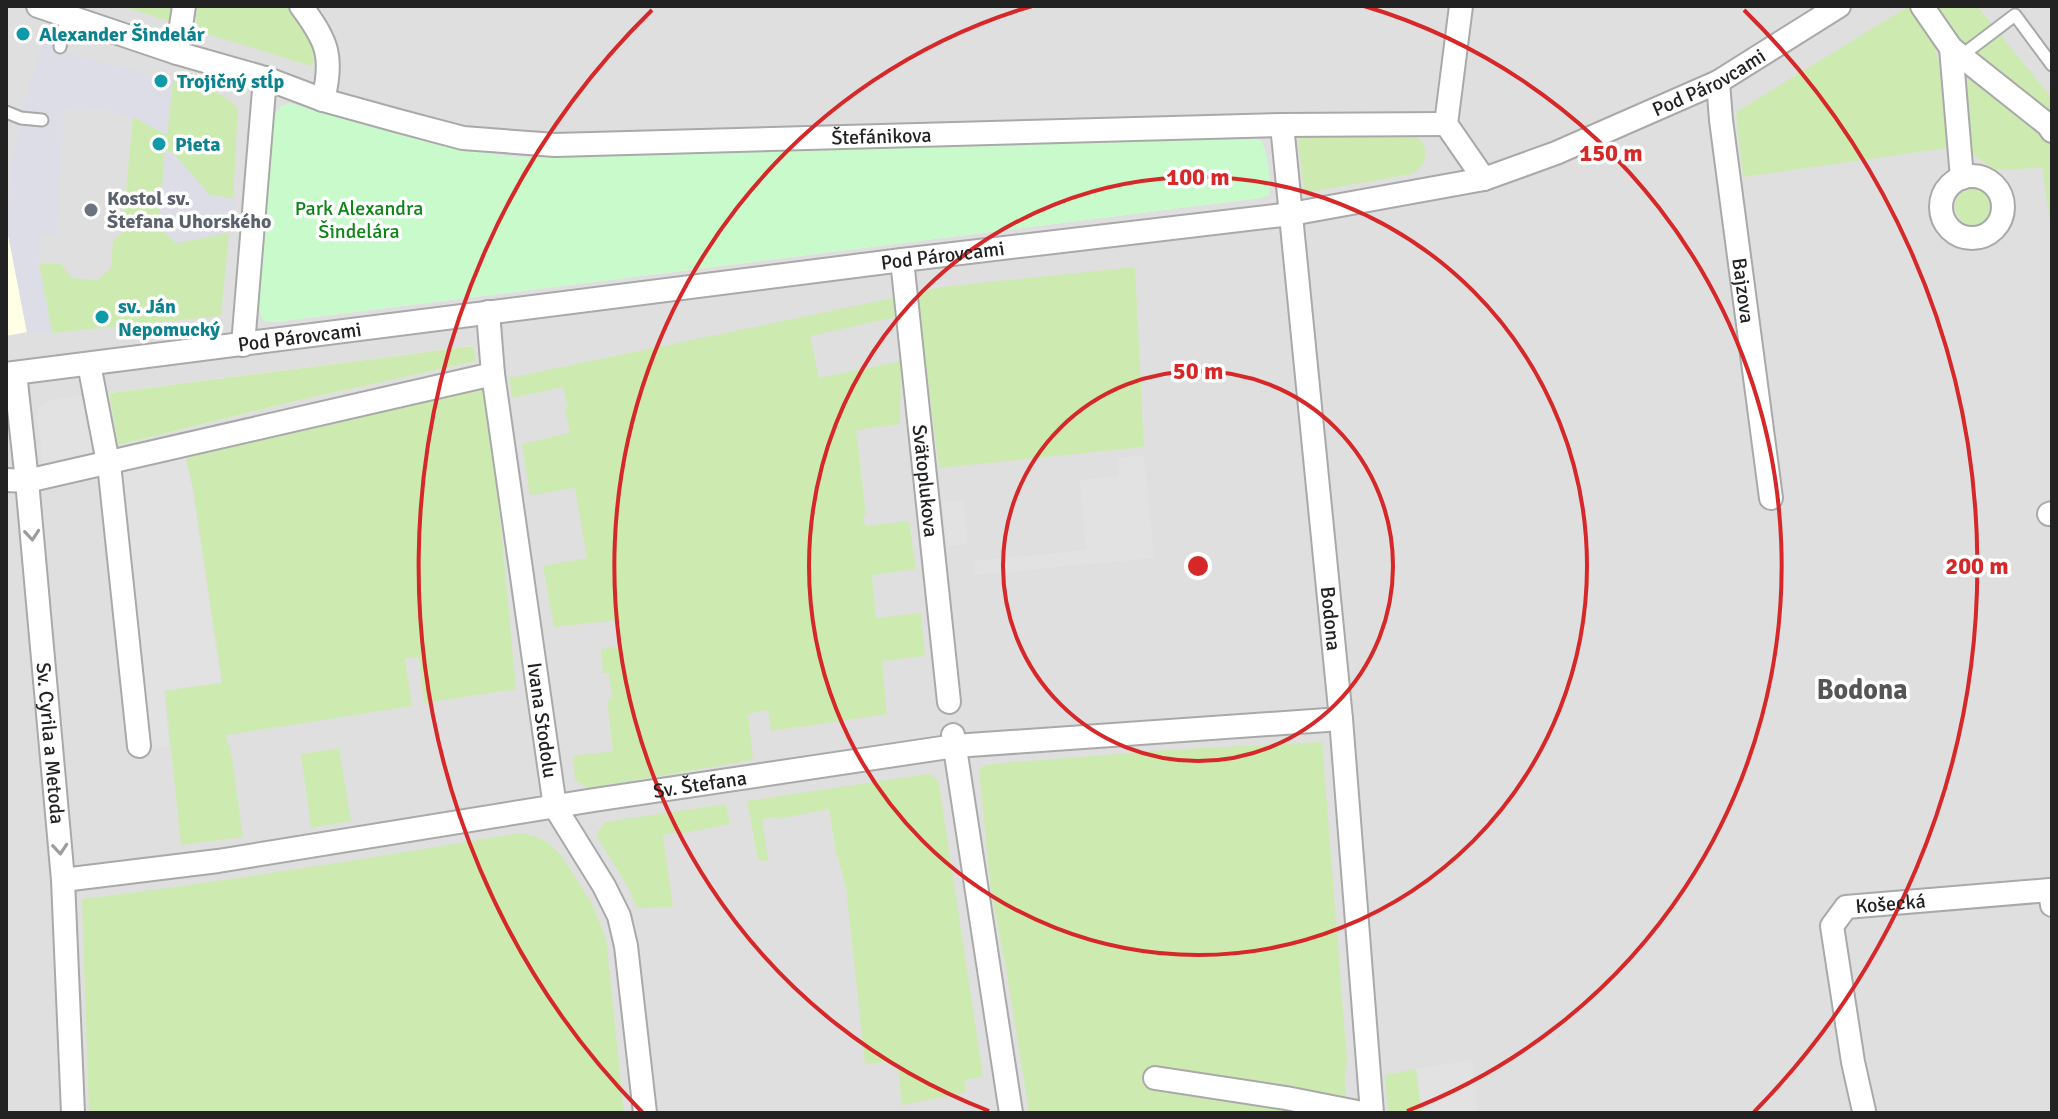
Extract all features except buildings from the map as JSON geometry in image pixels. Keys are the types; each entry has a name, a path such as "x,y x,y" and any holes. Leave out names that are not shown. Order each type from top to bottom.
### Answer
{"street":[{"name":"Štefánikova","path":"38,6 67,11 177,53 265,78 323,100 463,138 555,145 1282,125 1446,124"},
{"path":"177,53 184,6"},
{"path":"301,6 320,32 328,54 329,78 323,100"},
{"path":"1461,6 1446,124 1484,179"},
{"name":"Pod Párovcami","path":"10,374 902,260 1291,214 1484,179 1556,153 1718,82 1839,6"},
{"path":"1922,6 1956,52 2052,131"},
{"path":"1956,52 1962,178"},
{"path":"243,345 265,78"},
{"name":"Bajzova","path":"1718,82 1771,498"},
{"name":"Bodona","path":"1282,125 1341,719 1372,1113"},
{"name":"Svätoplukova","path":"902,260 949,702"},
{"name":"Ivana Stodolu","path":"488,312 493,374 555,807 619,916 626,946 645,1113"},
{"path":"89,364 108,462 139,746"},
{"name":"Sv. Cyrila a Metoda","path":"10,374 16,481 63,880 73,1113"},
{"path":"16,481 493,374"},
{"name":"Sv. Štefana","path":"63,880 230,860 954,740 1341,719"},
{"path":"954,740 1011,1113"},
{"name":"Košecká","path":"1862,1112 1832,926 1846,907 2051,898"},
{"path":"1155,1078 1362,1113"}],"lane":[{"path":"60,47 67,11"},
{"path":"1956,52 2015,15 2052,65"},
{"path":"6,112 21,118 42,120"}],"shaded area":[{"path":"6,6 198,6 196,15 317,41 289,6 2052,6 2052,1113 6,1113","holes":["289,103 433,144 532,158 1253,138 1262,141 1260,198 264,321","473,346 475,361 118,445 109,393"]},
{"path":"43,41 70,54 173,80 167,135 133,117 117,115 112,111 64,110 57,227 62,236 41,235 39,264 52,333 27,332 7,229 10,174 23,106"},
{"path":"165,151 173,153 210,195 235,199 232,232 176,243 159,228"},
{"path":"6,211 27,332 6,336"},
{"path":"88,395 99,459 44,471 38,408 48,401"},
{"path":"185,455 221,683 164,690 169,746 131,750 100,476"},
{"path":"1144,455 1154,558 975,575 974,561 1086,550 1080,480 1119,476 1118,458"},
{"path":"964,500 967,544 947,546 942,502"},
{"path":"1472,1060 1478,1113 1422,1113 1416,1069"}],"green space":[{"path":"126,6 175,6 172,22"},
{"path":"198,6 289,6 317,41 317,59 311,66 198,31"},
{"path":"1909,6 1929,36 1937,55 1946,101 1947,148 1743,177 1736,112"},
{"path":"1934,6 1977,6 2052,98 2052,119 1949,28"},
{"path":"1958,59 2045,129 2052,142 2052,237 2042,167 1994,169 1969,152"},
{"path":"173,80 216,93 238,108 233,198 210,195 173,153 165,151 159,227 176,243 229,233 221,316 52,333 39,264 61,264 72,278 97,280 111,268 113,241 122,233 133,117 167,134"},
{"name":"Park Alexandra Šindelára","path":"289,103 433,144 532,158 1253,138 1262,141 1264,147 1269,195 264,321 259,306 274,115 281,106"},
{"path":"1407,134 1420,140 1426,149 1423,163 1412,174 1308,192 1304,189 1300,138"},
{"path":"1975,186 1989,192 1995,206 1989,220 1975,226 1961,220 1955,206 1961,192"},
{"path":"1135,267 1144,447 939,468 917,293 942,287"},
{"path":"893,298 896,317 810,336 819,378 901,361 900,424 856,430 865,526 909,521 916,569 872,575 876,618 921,613 925,656 882,661 887,714 771,731 768,710 748,714 753,760 588,788 575,780 573,756 613,751 607,700 612,699 609,673 603,673 601,649 622,646 619,620 554,627 543,566 587,558 575,488 530,495 522,444 570,433 565,409 568,408 563,387 512,398 509,378"},
{"path":"473,346 476,361 118,445 109,393"},
{"path":"484,384 490,442 493,442 516,689 424,703 419,658 405,658 412,706 226,735 243,837 181,845 165,691 222,682 193,488 185,454 335,424 335,418"},
{"path":"1322,742 1347,1061 1347,1113 1029,1113 991,891 979,771 984,765 1004,763"},
{"path":"339,748 351,821 311,828 301,754"},
{"path":"927,774 934,776 939,784 983,1076 965,1080 965,1093 902,1105 897,1061 865,1064 846,887 829,809 762,819 768,861 758,860 747,801"},
{"path":"726,804 730,824 663,835 673,907 637,908 596,835 605,822"},
{"path":"520,833 547,842 561,855 591,902 606,938 624,1113 89,1113 82,899 247,877"},
{"path":"1416,1069 1422,1113 1388,1113 1385,1075"}],"place":[{"name":"Alexander Šindelár","path":"23,34"},
{"name":"Trojičný stĺp","path":"161,81"},
{"name":"Pieta","path":"159,144"},
{"name":"Kostol sv. Štefana Uhorského","path":"91,210"},
{"name":"sv. Ján Nepomucký","path":"102,317"}],"district":[{"name":"Bodona","path":"1862,690"}]}
